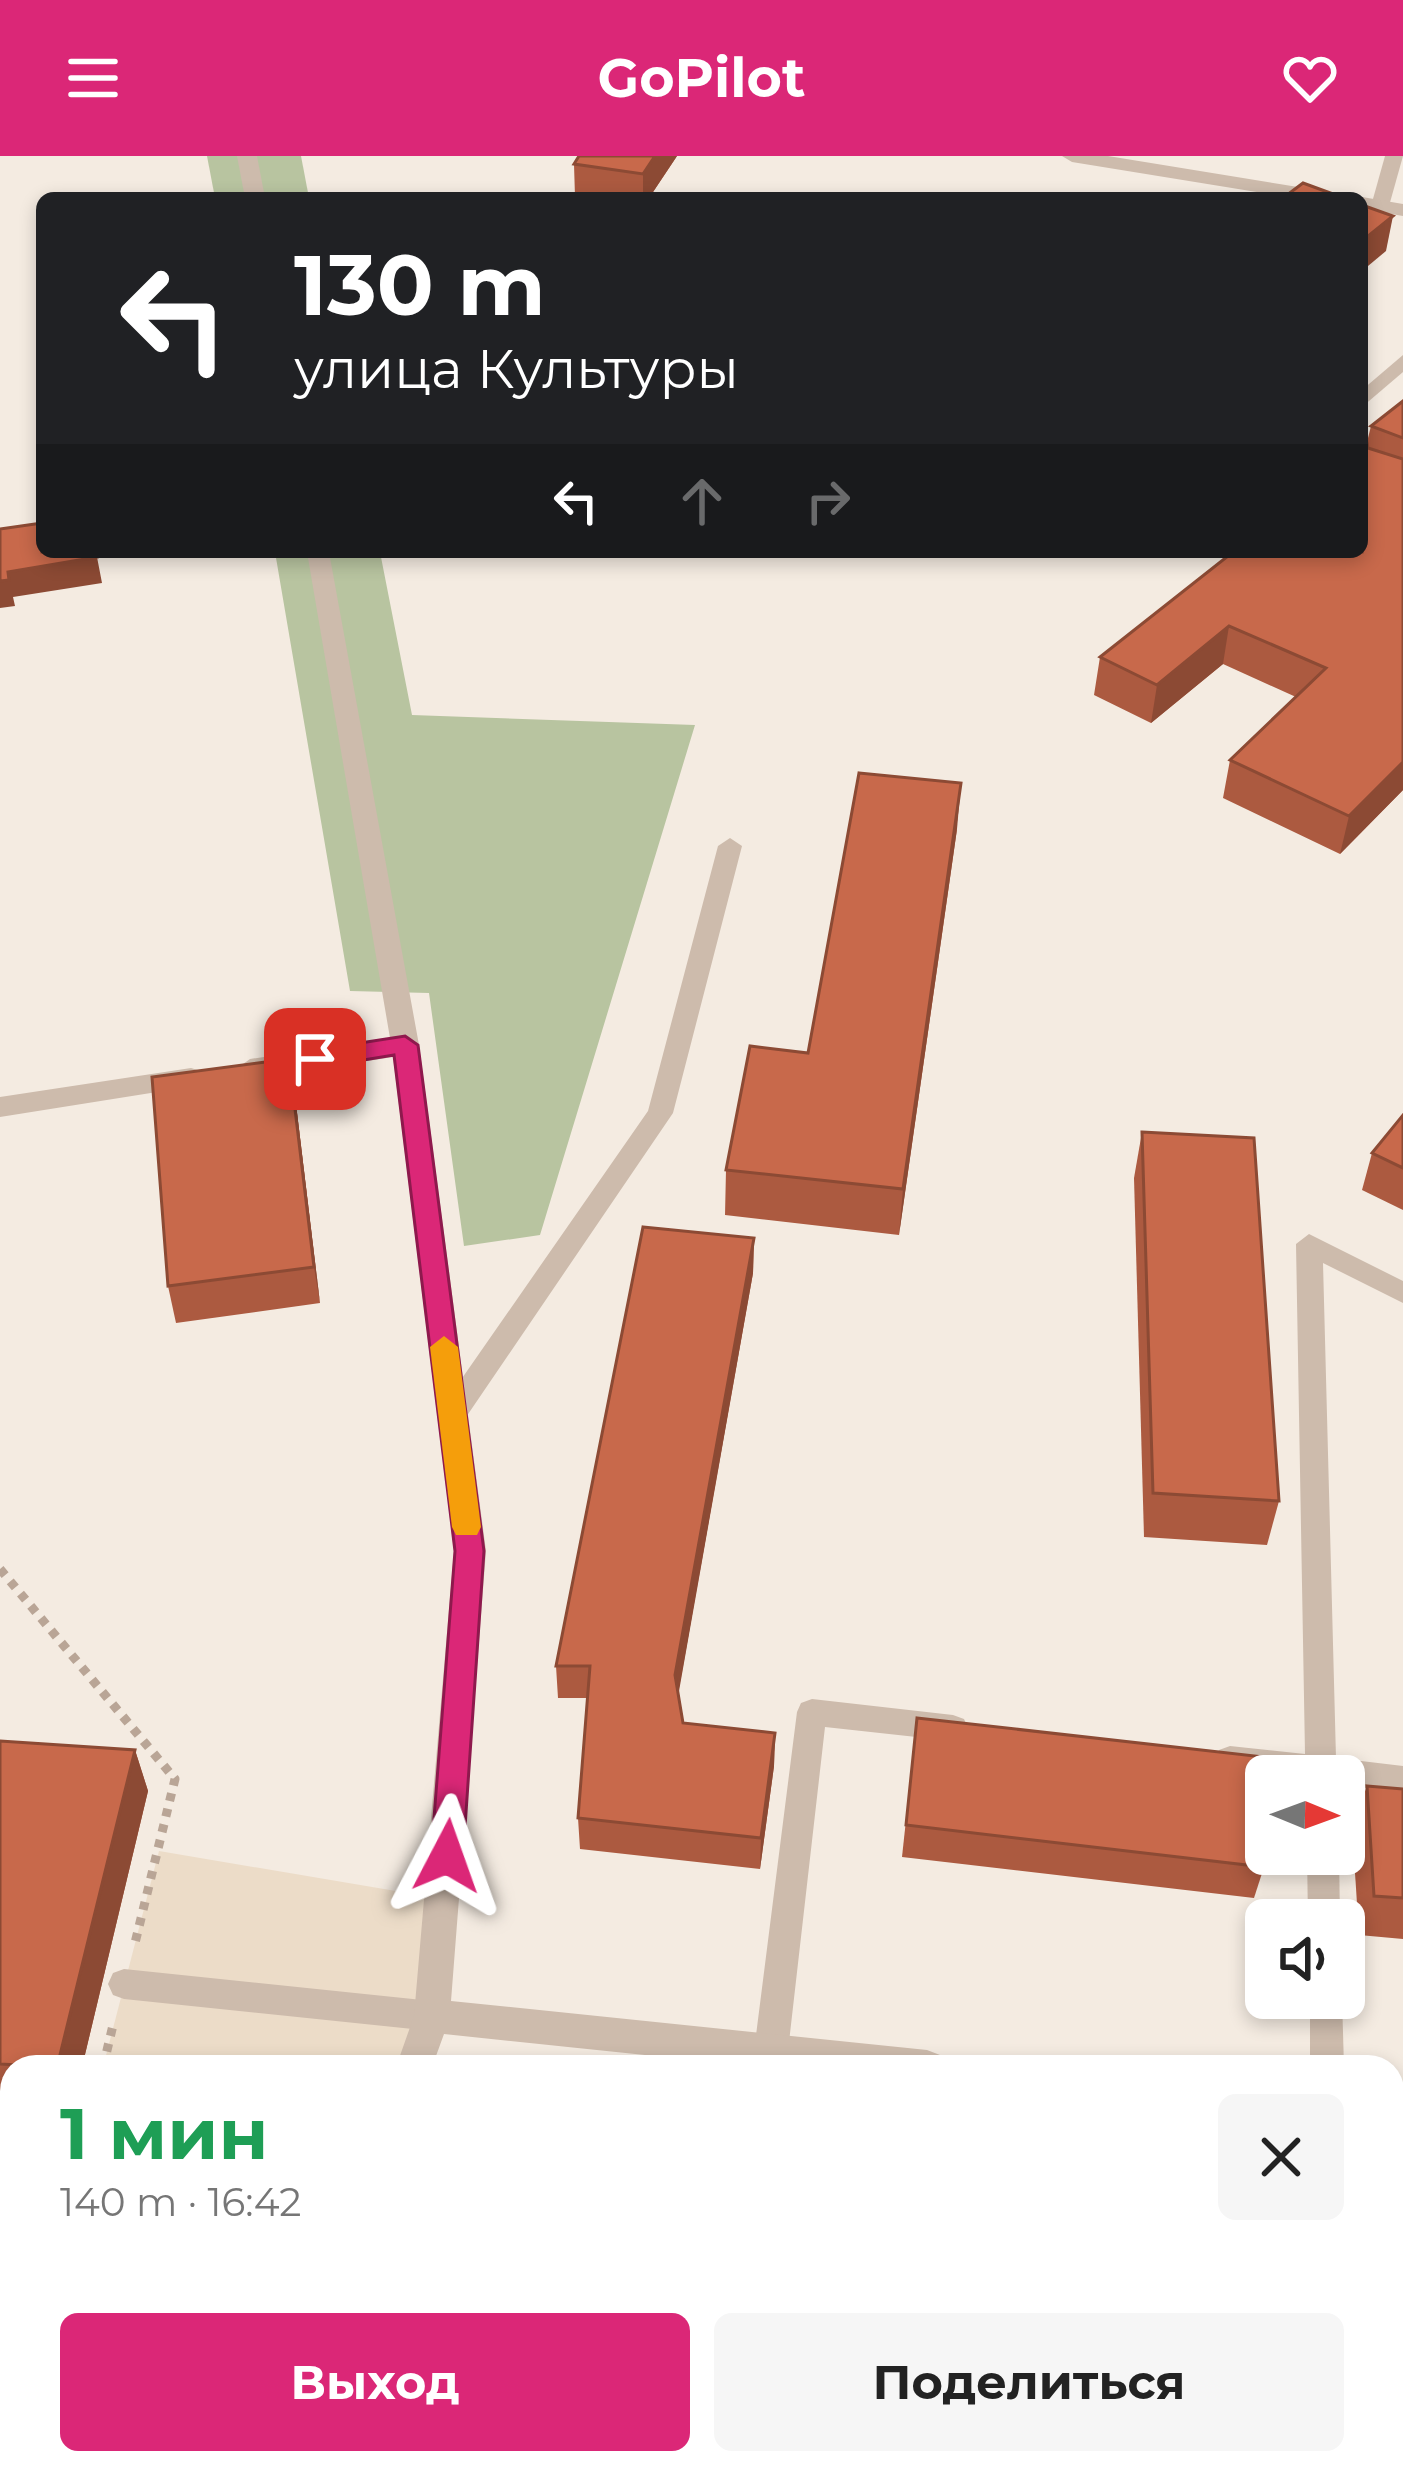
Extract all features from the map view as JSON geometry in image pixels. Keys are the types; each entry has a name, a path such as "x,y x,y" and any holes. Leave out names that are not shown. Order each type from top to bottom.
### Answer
{"street":[{"path":"248,156 254,192"},
{"path":"1072,156 1292,192"},
{"path":"1371,205 1403,210"},
{"path":"319,558 405,1045 470,1551 432,2016 418,2055"},
{"path":"0,1107 405,1045"},
{"path":"432,2016 741,2055"}],"lane":[{"path":"1371,205 1394,156"},
{"path":"1368,395 1403,361"},
{"path":"452,1415 660,1113 730,846"},
{"path":"1321,1755 1309,1244 1403,1293"},
{"path":"773,2055 812,1712 974,1730"},
{"path":"1205,1756 1245,1762"},
{"path":"1365,1776 1403,1779"},
{"path":"124,1984 432,2016"},
{"path":"1326,2019 1327,2055"}],"path":[{"path":"0,1569 175,1779 106,2055"}],"green space":[{"path":"207,156 301,156 308,192 214,192"},
{"path":"276,558 381,558 412,715 695,725 540,1235 464,1246 429,993 350,991"}],"shaded area":[{"path":"159,1851 443,1899 416,2055 106,2055"}],"building":[{"path":"579,156 655,156 643,174 574,164"},
{"path":"1303,183 1328,192 1291,192"},
{"path":"1368,207 1393,216 1368,236"},
{"path":"1403,401 1403,438 1371,426"},
{"path":"1368,448 1403,459 1403,762 1349,816 1230,760 1326,668 1229,626 1157,685 1100,657 1225,558 1368,558"},
{"path":"36,524 36,558 91,558 8,572 9,580 0,581 0,529"},
{"path":"859,773 961,783 903,1189 726,1170 750,1046 808,1053"},
{"path":"289,1059 314,1267 168,1286 152,1077"},
{"path":"1403,1115 1403,1168 1372,1153"},
{"path":"1142,1132 1254,1138 1279,1501 1153,1493"},
{"path":"643,1227 754,1238 675,1675 683,1723 775,1733 761,1838 578,1818 590,1666 556,1666"},
{"path":"917,1718 1246,1755 1245,1865 906,1825"},
{"path":"0,1741 135,1750 60,2055 0,2055"},
{"path":"1367,1786 1403,1789 1403,1898 1374,1896"}],"slow traffic":[{"path":"444,1347 466,1527"}],"route":[{"path":"315,1059 405,1045 470,1551 447,1856"}]}
